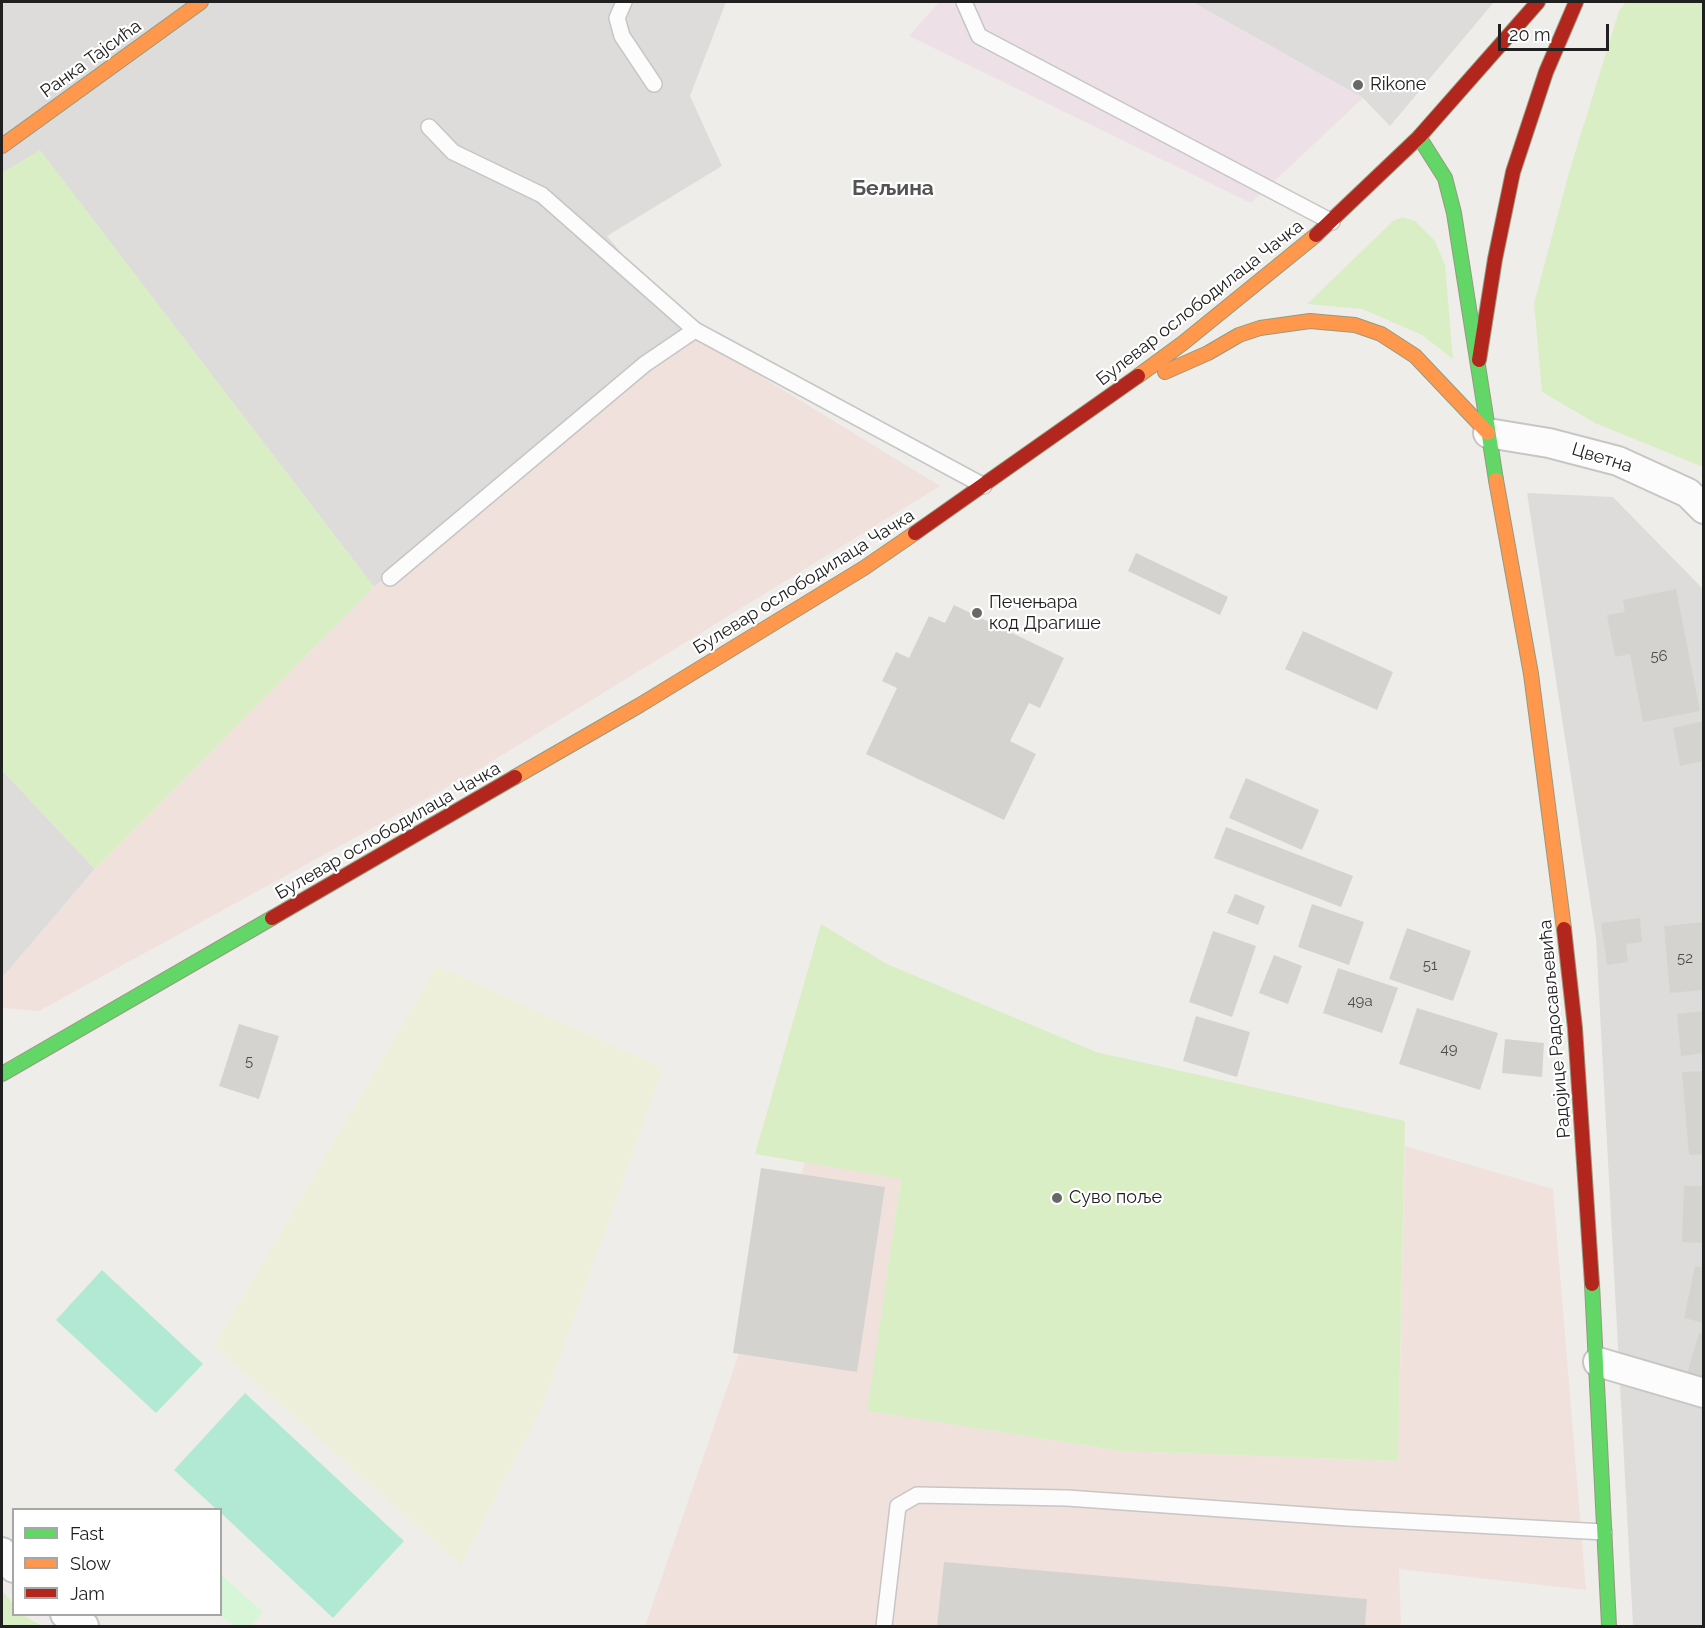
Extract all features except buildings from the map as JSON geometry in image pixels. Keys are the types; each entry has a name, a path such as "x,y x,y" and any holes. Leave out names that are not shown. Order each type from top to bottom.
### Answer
{"main road":[{"name":"Ранка Тајсића","path":"2,146 201,2"},
{"name":"Булевар ослободилаца Чачка","path":"2,1074 650,699 864,568 984,486 1183,343 1332,222 1419,137 1538,2"},
{"path":"1479,360 1495,259 1513,172 1542,82 1575,9 1576,2"},
{"path":"1419,137 1444,178 1450,194 1479,360"},
{"path":"1128,382 1178,368 1239,335 1260,328 1311,321 1355,325 1381,334 1415,356 1488,433"},
{"name":"Радојице Радосављевића","path":"1479,360 1488,433 1531,674 1557,861 1576,1039 1598,1362 1609,1626"}],"street":[{"name":"Цветна","path":"1488,433 1549,443 1618,461 1698,498"},
{"path":"1598,1362 1704,1393"},
{"path":"2,1552 12,1565"},
{"path":"68,1616 84,1626"}],"lane":[{"path":"624,2 617,18 621,36 654,84"},
{"path":"964,2 979,36 1332,222"},
{"path":"429,127 453,152 542,195 695,330 984,486"},
{"path":"390,578 645,364 695,330"},
{"path":"884,1626 898,1506 917,1495 1067,1498 1348,1518 1604,1532"}],"shaded area":[{"path":"2,2 726,2 690,96 722,166 607,236 687,331 374,587 40,151 2,173"},
{"path":"939,2 1192,2 1363,98 1251,203 909,36"},
{"path":"1192,2 1494,2 1390,126 1363,98"},
{"path":"687,331 940,486 473,773 39,1011 2,1008 2,978 95,869 374,587"},
{"path":"1527,493 1613,497 1703,589 1703,1626 1633,1626 1596,938"},
{"path":"2,770 95,869 2,978"},
{"path":"1405,1146 1553,1189 1586,1590 1399,1569 1401,1626 645,1626 805,1162 901,1178 868,1411 1121,1451 1398,1461"}],"green space":[{"path":"1626,2 1703,2 1703,467 1595,423 1542,392 1534,303 1570,169 1619,11"},
{"path":"40,150 374,587 95,869 2,770 2,173"},
{"path":"1402,217 1415,221 1435,241 1445,265 1453,359 1422,335 1362,309 1307,304 1393,221"},
{"path":"821,924 887,964 1096,1052 1405,1121 1398,1461 1121,1451 867,1411 901,1179 755,1154"},
{"path":"437,966 663,1068 544,1402 461,1565 214,1346"},
{"path":"102,1270 203,1364 156,1413 56,1320"},
{"path":"245,1393 404,1541 333,1618 222,1514 222,1508 215,1508 174,1470"},
{"path":"222,1576 263,1612 251,1626 234,1626 221,1616"},
{"path":"2,1590 12,1603 12,1616 25,1616 42,1626 2,1626"}],"traffic: fast":[{"path":"1419,137 1445,178 1454,213 1496,480"},
{"path":"2,1074 272,918"},
{"path":"1592,1284 1609,1626"}],"traffic: slow":[{"path":"2,146 201,2"},
{"path":"1138,376 1183,343 1316,235"},
{"path":"1165,372 1208,353 1239,335 1260,328 1310,321 1355,325 1381,334 1415,356 1488,433"},
{"path":"1496,480 1531,674 1564,929"},
{"path":"515,777 640,705 864,568 915,533"}],"traffic: jam":[{"path":"1316,235 1419,137 1538,2"},
{"path":"1479,360 1495,259 1513,172 1546,72 1576,2"},
{"path":"915,533 1138,376"},
{"path":"272,918 515,777"},
{"path":"1564,929 1575,1028 1592,1284"}],"place":[{"name":"Rikone","path":"1358,85"},
{"name":"Печењара код Драгише","path":"977,613"},
{"name":"Суво поље","path":"1057,1198"}],"district":[{"name":"Бељина","path":"893,189"}]}
